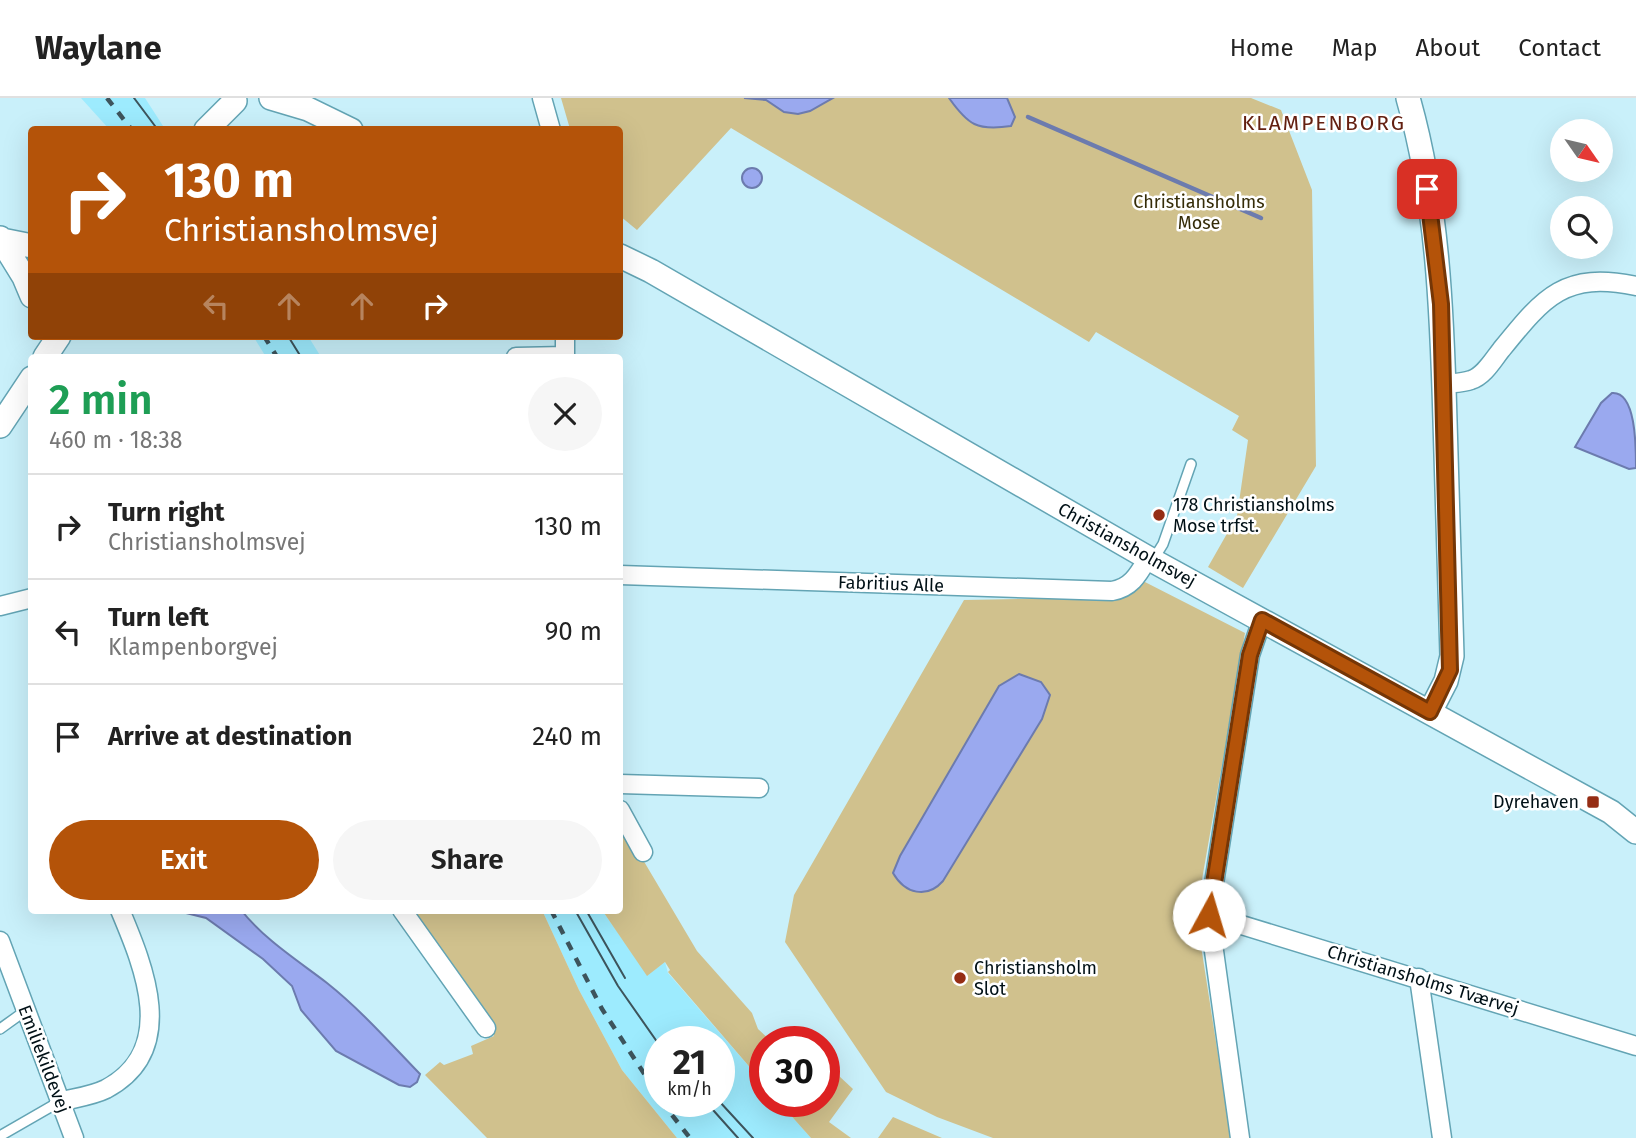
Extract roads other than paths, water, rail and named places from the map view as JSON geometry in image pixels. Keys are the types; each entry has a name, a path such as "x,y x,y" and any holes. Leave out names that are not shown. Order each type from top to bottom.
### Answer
{"street":[{"path":"271,98 302,104 343,126"},
{"path":"542,98 550,126"},
{"path":"1408,98 1435,239 1444,384 1452,656 1446,681 1430,712"},
{"path":"208,126 233,99"},
{"path":"1,239 28,245"},
{"path":"1,239 28,286"},
{"name":"Christiansholmsvej","path":"623,257 651,271 1150,560 1611,812 1636,832"},
{"path":"1444,384 1471,380 1485,370 1529,316 1566,288 1585,281 1607,280 1636,286"},
{"path":"0,426 28,384"},
{"name":"Fabritius Alle","path":"623,575 1111,591 1125,589 1150,560"},
{"path":"0,606 28,599"},
{"path":"1240,1138 1209,915 1250,655 1262,620"},
{"path":"623,783 759,788"},
{"path":"623,815 643,852"},
{"path":"59,1102 104,1090 124,1076 138,1058 147,1038 150,995 136,947 122,914"},
{"path":"405,914 486,1028"},
{"name":"Christiansholms Tværvej","path":"1209,915 1636,1046"},
{"name":"Emiliekildevej","path":"0,941 74,1138"},
{"path":"1419,978 1442,1138"}],"lane":[{"path":"1150,560 1163,544 1191,464"},
{"path":"0,1029 26,1011"},
{"path":"0,1136 59,1102"}],"waterway":[{"path":"1028,117 1261,218"}],"tram line":[{"path":"134,98 155,126"},
{"path":"290,340 299,354"},
{"path":"577,914 618,986 646,1026"},
{"path":"588,914 625,978"},
{"path":"719,1117 738,1138"},
{"path":"734,1117 753,1138"}],"railway":[{"path":"107,98 129,126"},
{"path":"266,340 275,354"},
{"path":"553,914 602,1009 644,1073"},
{"path":"674,1117 690,1138"}],"place":[{"name":"178 Christiansholms Mose trfst.","path":"1159,515"},
{"name":"Dyrehaven","path":"1593,802"},
{"name":"Christiansholm Slot","path":"960,978"}],"district":[{"name":"KLAMPENBORG","path":"1324,123"}],"park label":[{"name":"Christiansholms Mose","path":"1199,212"}]}
